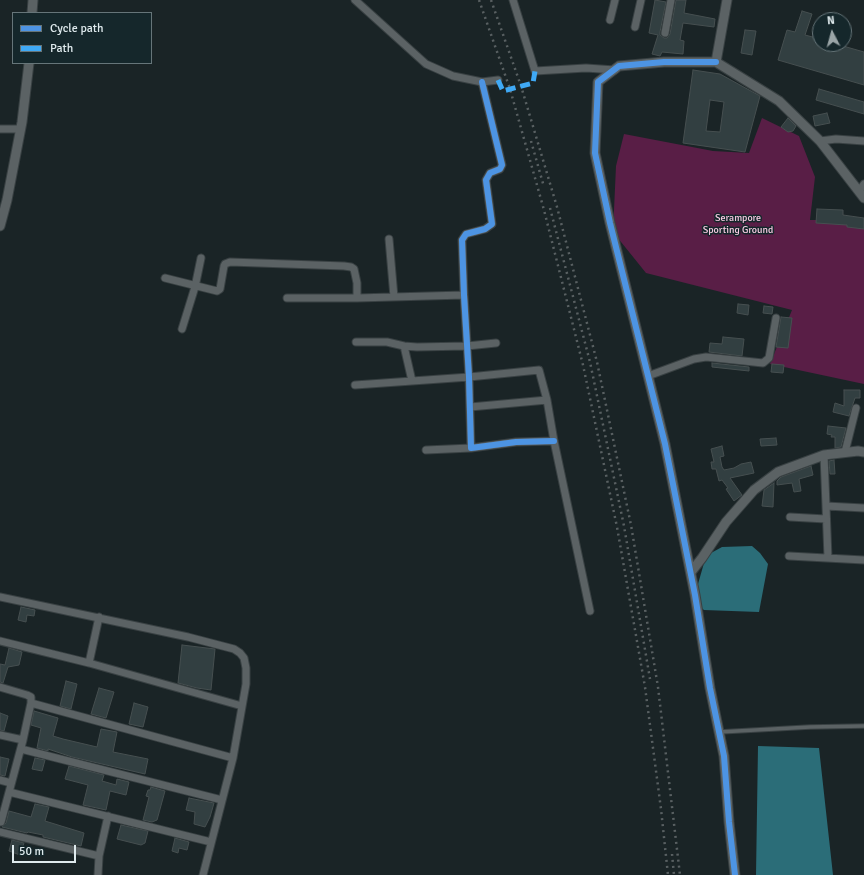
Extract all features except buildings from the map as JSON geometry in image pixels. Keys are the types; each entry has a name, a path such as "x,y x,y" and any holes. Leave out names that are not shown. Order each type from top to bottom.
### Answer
{"street":[{"path":"32,12 33,0"},
{"path":"355,0 426,64 453,76 482,82 498,80"},
{"path":"513,0 535,71 586,68 615,70"},
{"path":"610,20 615,0"},
{"path":"635,27 641,0"},
{"path":"665,33 671,0"},
{"path":"716,62 727,0"},
{"path":"735,875 724,756 718,732 691,572 665,444 610,222 595,153 598,82 619,66 664,62 716,62 779,101 820,141 862,191"},
{"path":"0,226 7,200 21,129 29,64"},
{"path":"471,448 462,240 466,234 485,229 492,224 486,180 490,173 500,170 502,165 482,82"},
{"path":"0,129 21,129"},
{"path":"820,141 836,139 864,141"},
{"path":"389,239 394,297"},
{"path":"182,329 195,287 201,258"},
{"path":"165,278 195,287 218,291 220,289 224,266 230,262 344,266 354,269 357,283 357,298"},
{"path":"287,298 464,295"},
{"path":"648,376 694,359 706,357 764,363 769,358 776,318"},
{"path":"356,342 387,342 417,347 467,346 496,343"},
{"path":"404,346 412,381"},
{"path":"355,385 469,377 538,370 547,400 554,441 590,611"},
{"path":"470,407 547,400"},
{"path":"845,452 856,408"},
{"path":"426,450 471,448 516,442 554,441"},
{"path":"691,572 726,522 754,490 778,472 824,455 858,451 864,452"},
{"path":"824,455 828,558"},
{"path":"826,506 864,508"},
{"path":"790,517 826,519"},
{"path":"789,556 864,560"},
{"path":"0,597 188,636 234,649 244,658 246,668 246,684 233,758 203,875"},
{"path":"89,663 99,617"},
{"path":"0,641 89,663 242,706"},
{"path":"0,686 31,697 21,749 0,822 0,831 99,856"},
{"path":"31,703 233,758"},
{"path":"0,735 23,740"},
{"path":"21,749 222,800"},
{"path":"0,780 11,783"},
{"path":"9,792 211,842"},
{"path":"98,875 99,856 108,816"}],"lane":[{"path":"718,732 810,727 864,726"}],"green space":[{"name":"Serampore Sporting Ground","path":"762,118 799,136 815,177 810,220 832,220 864,224 864,384 770,364 792,310 646,273 613,232 616,166 624,134 713,151 749,153"}],"water":[{"path":"752,546 760,553 768,564 759,612 704,610 698,605 696,591 704,563 711,553 722,547"},
{"path":"758,746 819,748 833,875 756,875"}],"railway":[{"path":"479,0 510,89 544,210 583,365 617,527 645,687 668,875"},
{"path":"491,0 521,86 557,207 597,362 631,525 658,687 680,875"},
{"path":"531,141 544,187"},
{"path":"550,208 590,362 624,526 650,679"},
{"path":"672,854 674,875"}],"marked path":[{"path":"498,80 503,91 533,83 535,71"}],"cycle path":[{"path":"716,62 664,62 619,66 598,82 595,153 610,223 665,444 695,595 710,688 724,756 735,875"},
{"path":"482,82 502,165 500,169 490,173 486,180 492,224 485,229 466,234 462,240 471,448 516,442 554,441"}]}
